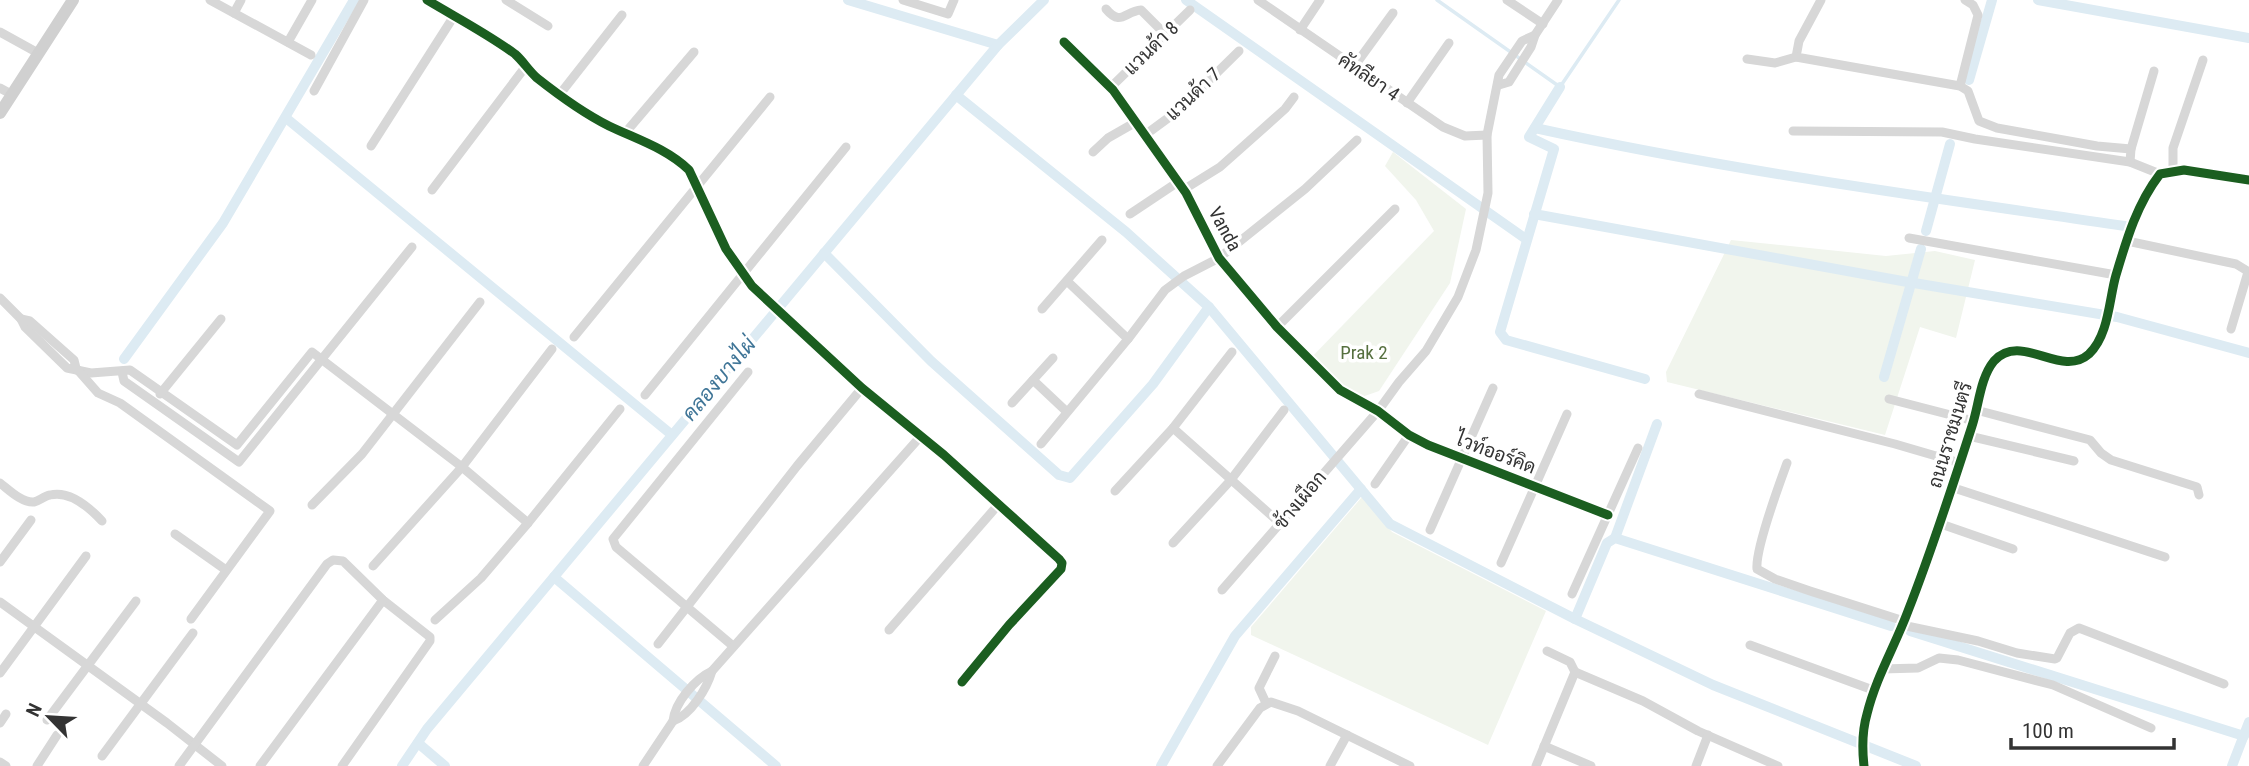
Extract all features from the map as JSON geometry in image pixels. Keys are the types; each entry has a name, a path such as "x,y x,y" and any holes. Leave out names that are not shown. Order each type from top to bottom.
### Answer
{"main road":[{"path":"0,113 6,91 38,53 73,0"}],"street":[{"path":"210,0 311,55"},
{"path":"234,13 241,0"},
{"path":"288,42 312,0"},
{"path":"314,91 364,0"},
{"path":"428,0 518,56 534,75 609,126 626,132 689,170 726,249 743,275 767,301 862,388 944,455 1059,559 1062,566 962,682"},
{"path":"506,0 548,26"},
{"path":"902,0 948,14 954,0"},
{"name":"คัทลียา 4","path":"1258,0 1353,68 1443,127 1465,136 1487,135"},
{"path":"1300,30 1320,0"},
{"path":"1507,0 1543,24"},
{"path":"1502,81 1531,47 1535,35 1558,0"},
{"path":"1796,57 1799,41 1821,0"},
{"path":"1960,86 1978,15 1973,5 1965,0"},
{"path":"1106,9 1112,16 1120,18 1142,10 1166,34"},
{"name":"แวนด้า 8","path":"1111,87 1190,10"},
{"path":"1353,68 1393,13"},
{"path":"560,94 622,15"},
{"path":"371,146 454,16"},
{"path":"0,32 38,53"},
{"path":"1502,81 1522,41 1535,35"},
{"name":"Vanda","path":"1064,42 1111,87 1181,186 1219,258 1277,327 1340,390 1378,411"},
{"path":"1407,103 1449,43"},
{"name":"แวนด้า 7","path":"1145,135 1179,110 1239,51"},
{"path":"626,132 694,52"},
{"path":"1748,58 1775,62 1796,57 1960,86 1968,91 1979,121 1997,128 2097,146 2132,149"},
{"path":"2172,171 2173,148 2203,60"},
{"path":"432,190 526,66"},
{"path":"2130,162 2154,71"},
{"name":"ช้างเผือก","path":"1222,590 1378,411 1426,351 1458,297 1476,250 1488,193 1487,135 1502,81"},
{"path":"574,337 770,97"},
{"path":"1130,215 1220,167 1285,109 1294,97"},
{"path":"1094,152 1108,138 1136,121"},
{"path":"1994,142 1997,128"},
{"path":"1793,131 1942,132 2130,162 2160,174 2184,170 2249,180"},
{"path":"1041,444 1170,285 1219,258 1305,189 1357,140"},
{"path":"645,396 846,147"},
{"name":"ถนนราชมนตรี","path":"1864,761 1863,738 1873,690 1903,623 1941,524 1992,363 2012,350 2073,360 2088,354 2101,334 2136,212 2146,192 2160,174"},
{"path":"1277,327 1395,209"},
{"path":"1909,237 2116,275"},
{"path":"1042,309 1102,240"},
{"path":"2127,241 2236,264 2249,272 2231,329"},
{"path":"122,372 124,381 239,462 412,247"},
{"path":"1067,281 1128,339"},
{"path":"0,298 21,319 30,321 74,360 76,368 98,393 120,403 270,511 191,619"},
{"path":"313,505 362,454 480,302"},
{"path":"154,402 221,320"},
{"path":"373,566 462,467 552,349"},
{"path":"76,368 91,373 131,370 237,445 312,352 462,467 528,523"},
{"path":"1115,491 1173,428 1232,352"},
{"path":"1012,403 1053,358"},
{"path":"733,646 616,547 613,539 748,372"},
{"path":"1033,380 1066,412"},
{"path":"658,643 862,388"},
{"path":"1430,530 1493,388"},
{"path":"1699,394 1960,463"},
{"path":"274,399 284,407"},
{"path":"1889,399 2090,440 2111,460 2197,487 2199,495"},
{"path":"435,620 481,578 620,409"},
{"path":"1173,543 1230,481 1284,410"},
{"name":"ไวท์ออร์คิด","path":"1378,411 1409,435 1461,459 1608,515"},
{"path":"1501,563 1567,414"},
{"path":"1173,428 1281,524"},
{"path":"1375,484 1409,435"},
{"path":"1969,436 2074,461"},
{"path":"643,766 673,721 674,712 683,698 699,687 920,437"},
{"path":"1572,594 1638,448"},
{"path":"1787,463 1761,543 1757,569 1775,579 1903,623 2017,653 2055,659 2070,633 2079,628 2090,630 2224,684"},
{"path":"0,484 22,499 34,502 49,495 66,494 91,509 102,521"},
{"path":"1954,488 2165,557"},
{"path":"889,630 998,505"},
{"path":"0,562 31,520"},
{"path":"1941,524 2013,550"},
{"path":"174,534 226,570"},
{"path":"0,673 86,556"},
{"path":"180,766 327,564 333,560 343,561 383,600 430,637 430,641 342,766"},
{"path":"260,766 383,600"},
{"path":"47,720 136,601"},
{"path":"0,602 222,766"},
{"path":"102,756 193,633"},
{"path":"1750,645 1873,690"},
{"path":"1547,651 1570,662 1575,672 1650,704 1708,735 1777,766"},
{"path":"1266,703 1259,688 1275,656"},
{"path":"1882,669 1918,668 1938,658 1958,660 2053,685 2151,728"},
{"path":"1536,766 1575,672"},
{"path":"673,721 681,718 693,704 699,687"},
{"path":"1217,766 1245,726 1266,703 1278,703 1298,711 1410,766"},
{"path":"0,723 6,714"},
{"path":"37,766 57,735"},
{"path":"1330,766 1347,735"},
{"path":"1696,766 1708,735"},
{"path":"1544,746 1591,766"},
{"path":"0,762 6,766"}],"green space":[{"name":"Prak 2","path":"1393,152 1466,209 1450,283 1379,391 1359,398 1334,387 1310,359 1434,231 1416,200 1385,166"},
{"path":"1731,240 1886,256 1935,251 1975,260 1956,338 1920,327 1885,435 1667,382 1666,372"},
{"path":"1362,497 1392,532 1546,611 1488,745 1251,635 1251,627"}],"waterway":[{"path":"124,359 223,223 354,0"},
{"path":"848,0 998,45"},
{"name":"คลองบางไผ่","path":"402,766 427,729 998,45 1044,0"},
{"path":"1186,0 1526,239"},
{"path":"1437,0 1560,87 1619,0"},
{"path":"1969,80 1992,0"},
{"path":"2038,0 2249,38"},
{"path":"1560,87 1529,137 1554,149 1500,332 1506,340 1645,379"},
{"path":"956,95 1126,232 1209,307 1390,524 1575,619 1713,685 1916,766"},
{"path":"286,118 672,435"},
{"path":"1535,128 1755,170 2125,226"},
{"path":"1926,231 1950,144"},
{"path":"1534,214 2117,317 2249,353"},
{"path":"1884,377 1921,249"},
{"path":"824,253 931,361 1059,475 1070,478 1153,384 1209,307"},
{"path":"1615,538 1657,424"},
{"path":"1161,766 1235,636 1361,489"},
{"path":"1575,619 1607,543 1615,538 1891,626"},
{"path":"554,577 776,766"},
{"path":"1910,631 2244,736"},
{"path":"2232,766 2249,722"},
{"path":"418,743 445,766"}],"cycle path":[{"path":"427,0 515,54 537,78 582,110 680,162 689,170 726,249 752,286 862,388 944,455 1059,559 1062,563 1061,569 1009,625 962,682"},
{"path":"1064,42 1113,90 1186,193 1219,258 1277,327 1340,390 1378,411 1409,435 1428,445 1608,515"},
{"path":"1864,766 1863,733 1871,700 1925,565 1989,368 2005,353 2016,351 2066,361 2078,360 2089,354 2101,337 2116,275 2133,222 2160,174 2184,170 2249,180"}]}
